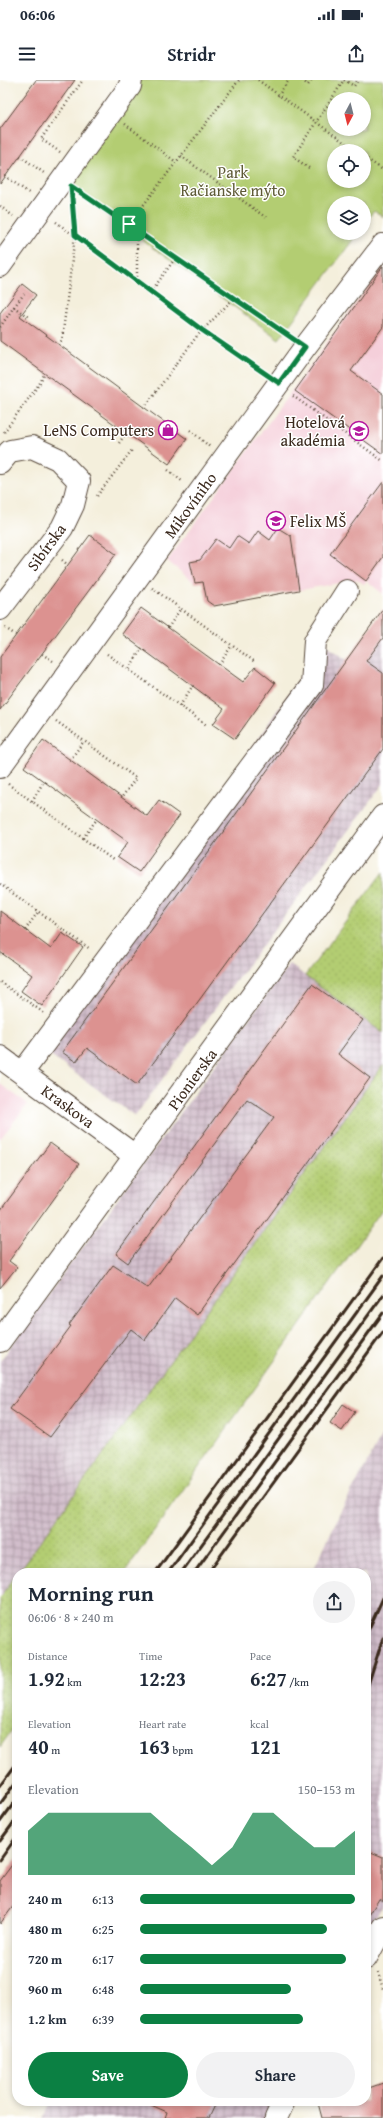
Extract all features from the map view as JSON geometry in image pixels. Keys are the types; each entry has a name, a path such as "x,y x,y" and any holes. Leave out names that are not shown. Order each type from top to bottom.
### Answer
{"street":[{"path":"0,266 130,86 131,80"},
{"name":"Mikovíniho","path":"1,774 224,459 305,347 383,245"},
{"name":"Sibírska","path":"0,464 10,451 32,447 58,459 80,481 73,505 62,528 1,618"},
{"path":"22,1073 312,685 315,640 347,591"},
{"name":"Pionierska","path":"0,1341 383,816"},
{"name":"Kraskova","path":"0,1057 135,1156"},
{"path":"373,1962 383,1927"},
{"path":"276,2118 282,2106"}],"path":[{"path":"66,156 41,139 83,80"},
{"path":"129,224 239,80"},
{"path":"258,80 346,144"},
{"path":"278,96 289,80"},
{"path":"302,80 308,85 312,80"},
{"path":"309,168 293,157 344,80 354,86 358,80"},
{"path":"124,124 176,162"},
{"path":"20,156 50,177"},
{"path":"181,156 268,220"},
{"path":"371,162 383,170"},
{"path":"5,176 30,194"},
{"path":"77,190 129,224 305,347"},
{"path":"59,345 62,340 75,235 72,193"},
{"path":"0,206 17,219"},
{"path":"54,220 202,330 279,383 286,391 383,461"},
{"path":"137,230 137,281"},
{"path":"151,292 176,257"},
{"path":"0,326 24,294"},
{"path":"144,408 202,330 234,298"},
{"path":"14,307 28,317"},
{"path":"0,437 40,383 45,373"},
{"path":"190,430 224,459"},
{"path":"119,442 126,433"},
{"path":"151,587 255,662"},
{"path":"168,628 181,608"},
{"path":"1,618 16,635"},
{"path":"219,665 232,646"},
{"path":"129,669 142,648"},
{"path":"105,652 208,726"},
{"path":"180,706 193,686"},
{"path":"55,720 136,778 122,797"},
{"path":"70,760 84,741"},
{"path":"1,774 32,801 113,860"},
{"path":"32,801 44,781"},
{"path":"83,838 97,819"},
{"path":"0,884 106,960"},
{"path":"25,930 38,912"},
{"path":"0,982 58,1023"},
{"path":"373,1962 383,1989"}],"shaded area":[{"name":"Felix MŠ","path":"383,266 383,594 367,581 364,584 356,579 351,586 344,582 214,606 207,601 203,582 195,583 167,561"},
{"path":"383,638 383,784 135,1116 45,1052 323,643 360,669"},
{"path":"289,964 383,1033 383,1065 22,1568 12,1568 12,1581 0,1598 0,1361"},
{"path":"0,1084 28,1104 0,1139"},
{"path":"383,1433 383,1905 371,1925 371,1568 314,1568 340,1513"},
{"path":"50,2106 275,2106 269,2118 42,2118"}],"green space":[{"name":"Park Račianske mýto","path":"139,80 383,80 383,217 374,211 371,215 371,196 327,196 327,240 353,240 279,339 66,185"},
{"path":"383,872 383,1033 305,976"},
{"path":"383,1065 383,1208 128,1568 22,1568"},
{"path":"12,1581 12,1730 0,1747 0,1598"}],"building":[{"path":"36,80 75,80 0,184 0,129"},
{"path":"383,266 383,327 351,371 383,394 383,454 295,391"},
{"path":"22,284 36,295 20,316 187,439 169,464 0,341 0,313"},
{"path":"383,482 383,557 366,581 330,554"},
{"path":"278,528 291,536 299,590 214,606 207,601 203,582 195,583 190,562 200,560 216,539 229,548 237,536 249,544 258,531 270,540"},
{"path":"90,535 116,554 0,710 0,657"},
{"path":"141,608 243,682 255,667 275,683 235,739 213,724 224,709 122,634"},
{"path":"383,609 383,638 366,661 383,673 383,749 137,1085 87,1048 76,1062 62,1052 226,828"},
{"path":"43,740 147,816 159,800 180,815 139,872 117,857 128,842 24,767"},
{"path":"0,911 51,949 62,933 83,947 42,1006 21,991 32,975 0,952"},
{"path":"312,984 363,1020 338,1054 370,1078 197,1315 175,1298 145,1340 131,1329 50,1437 10,1409 71,1326 69,1325 113,1265 148,1288 274,1117 247,1099 128,1263 116,1254"},
{"path":"50,1143 79,1164 9,1261 17,1267 0,1288 0,1211"},
{"path":"343,1404 355,1412 342,1431 330,1423"},
{"path":"371,1852 383,1857 383,1901 379,1899 371,1912"},
{"path":"12,1865 12,1908 0,1924 0,1881"},
{"path":"383,2083 383,2118 322,2118 319,2106 371,2106 371,2087"},
{"path":"153,2106 215,2106 209,2118 165,2118 167,2112"}],"railway":[{"path":"159,1568 383,1258"},
{"path":"172,1568 383,1276"},
{"path":"185,1568 383,1295"},
{"path":"198,1568 383,1313"},
{"path":"212,1568 383,1332"},
{"path":"371,1624 383,1598"},
{"path":"371,1675 383,1638"},
{"path":"0,1786 12,1770"},
{"path":"0,1804 12,1788"},
{"path":"0,1822 12,1806"},
{"path":"0,1841 12,1825"},
{"path":"0,1860 12,1843"}],"place":[{"name":"LeNS Computers","path":"168,430"},
{"name":"Hotelová akadémia","path":"359,431"},
{"name":"Felix MŠ","path":"276,521"}],"route":[{"path":"71,186 129,224 305,347 279,383 202,330 75,235 71,186"}]}
